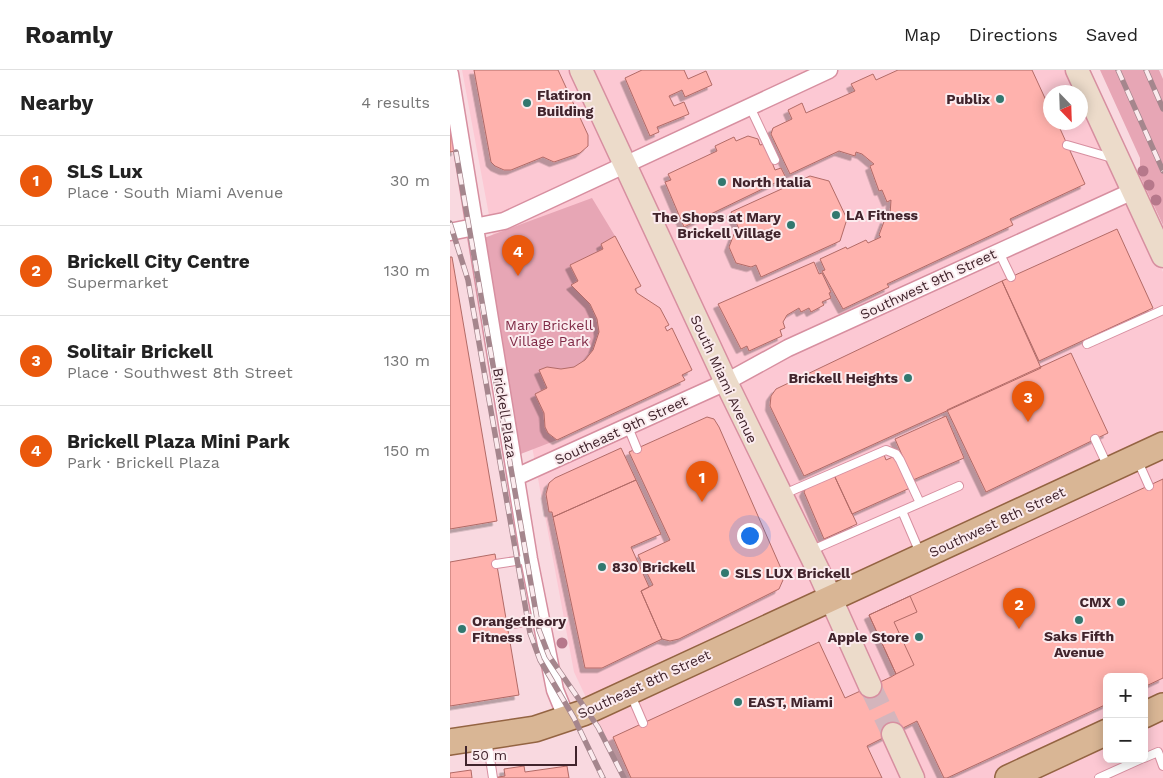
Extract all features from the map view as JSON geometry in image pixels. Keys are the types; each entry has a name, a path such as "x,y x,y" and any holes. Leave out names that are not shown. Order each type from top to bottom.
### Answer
{"main road":[{"name":"South Miami Avenue","path":"581,70 870,686"},
{"path":"1077,70 1163,256"},
{"name":"Southwest 8th Street","path":"830,599 1163,445"},
{"name":"Southeast 8th Street","path":"450,742 535,729 567,719 830,599"},
{"path":"1148,713 1163,706"},
{"path":"893,734 913,778"},
{"path":"1015,777 1103,734"}],"street":[{"path":"450,232 504,221 829,70"},
{"name":"Brickell Plaza","path":"450,74 529,558 555,690 567,719"},
{"name":"Southwest 9th Street","path":"726,382 788,348 1133,191"},
{"name":"Southeast 9th Street","path":"516,477 726,382"}],"lane":[{"path":"750,106 775,160"},
{"path":"1067,145 1119,161"},
{"path":"999,252 1011,277"},
{"path":"1087,344 1163,310"},
{"path":"628,427 637,449"},
{"path":"1095,439 1109,470"},
{"path":"780,495 886,450 896,454 900,460 920,504"},
{"path":"1136,457 1149,486"},
{"path":"808,552 959,486"},
{"path":"902,511 922,557"},
{"path":"496,564 529,558"},
{"path":"507,625 541,619"},
{"path":"630,691 643,723"},
{"path":"486,737 493,778"},
{"path":"1148,757 1158,752 1163,766"},
{"path":"1099,778 1134,763"}],"shaded area":[{"path":"462,70 1068,70 1076,85 1043,85 1043,130 1088,130 1088,111 1163,272 1163,778 624,778 574,672"}],"green space":[{"path":"1100,70 1159,70 1163,79 1163,225 1140,176 1140,158"},
{"name":"Mary Brickell Village Park","path":"592,198 615,236 601,244 603,249 570,265 639,299 544,413 546,428 550,435 557,440 518,455 484,238"}],"building":[{"name":"Flatiron Building","path":"474,70 558,70 588,135 588,146 580,153 554,162 543,157 511,170 504,170 495,166 491,162"},
{"path":"642,70 684,70 688,79 706,71 712,85 685,97 682,90 669,96 674,106 684,102 689,114 657,127 659,132 650,136 625,78"},
{"path":"898,70 1032,70 1043,94 1043,130 1061,130 1085,184 1010,219 1013,225 887,284 889,287 843,309 822,271 825,270 820,259 846,247 847,249 866,240 868,243 881,237 879,235 885,219 888,220 890,215 891,200 887,202 882,190 879,191 870,166 874,164 862,154 856,152 855,156 839,151 790,174 771,134 773,128 792,119 788,110 802,103 806,113 855,91 851,84 873,74 876,80"},
{"path":"450,113 456,151 450,152"},
{"name":"North Italia","path":"748,136 758,139 760,145 765,144 775,170 781,168 785,176 778,179 779,181 684,227 665,182 671,180 668,174 717,151 715,146 734,137 736,141"},
{"name":"The Shops at Mary Brickell Village","path":"810,176 829,181 847,219 840,241 761,277 756,265 751,267 736,263 729,247 734,234 740,231 731,212"},
{"path":"1117,229 1153,308 1039,361 1002,281"},
{"path":"615,236 641,286 635,289 637,293 660,308 669,325 665,327 667,331 672,328 692,370 682,375 685,380 557,440 548,433 545,427 544,413 535,394 547,388 539,370 547,367 561,369 574,367 585,360 593,350 599,332 597,319 590,304 571,285 578,281 570,265 603,249 601,244"},
{"path":"450,257 452,257 497,521 450,529"},
{"path":"814,262 819,274 822,273 831,292 829,293 831,298 822,302 824,305 811,312 809,308 801,312 799,308 787,315 783,322 785,328 780,330 782,336 749,351 747,346 741,349 718,304"},
{"name":"Brickell Heights","path":"1002,281 1041,368 804,476 770,406 771,396 776,389"},
{"path":"1071,353 1108,433 986,492 947,410"},
{"path":"946,416 964,458 913,480 895,439"},
{"path":"707,417 714,419 719,427 783,573 783,580 779,589 679,639 670,641 662,639 641,591 653,585 638,555 670,540 629,452"},
{"path":"621,448 636,480 553,517 552,512 549,512 546,494 549,483 555,478"},
{"path":"883,452 886,460 895,456 910,488 852,514 834,475"},
{"path":"834,475 857,524 824,539 804,492 808,484"},
{"path":"1163,479 1163,678 1148,685 1148,673 1103,673 1103,706 947,778 944,778 917,721 867,746 882,778 631,778 613,737 819,642 845,698 896,674 869,615"},
{"name":"830 Brickell","path":"636,480 661,534 631,547 649,587 641,591 662,639 602,668 585,668 553,517"},
{"path":"495,554 519,695 450,706 450,562"},
{"path":"910,596 917,612 894,622 914,665 896,674 869,615"},
{"path":"524,766 525,772 567,766 569,778 492,778 505,776 504,769"},
{"path":"471,770 472,778 450,778 450,773"}],"tunnel":[{"path":"870,686 893,734"}],"railway":[{"path":"1118,70 1163,171"},
{"path":"1146,70 1163,109"},
{"path":"456,152 539,630 549,656 598,727 624,778"},
{"path":"450,223 468,280 530,633 540,660 574,718 603,778"}],"place":[{"name":"Publix","path":"1000,99"},
{"name":"Flatiron Building","path":"527,103"},
{"name":"North Italia","path":"722,182"},
{"name":"LA Fitness","path":"836,215"},
{"name":"The Shops at Mary Brickell Village","path":"791,225"},
{"name":"Brickell Plaza Mini Park","path":"518,276"},
{"name":"Brickell Heights","path":"908,378"},
{"name":"Solitair Brickell","path":"1028,422"},
{"name":"SLS Lux","path":"702,502"},
{"name":"830 Brickell","path":"602,567"},
{"name":"SLS LUX Brickell","path":"725,573"},
{"name":"CMX","path":"1121,602"},
{"name":"Saks Fifth Avenue","path":"1079,620"},
{"name":"Orangetheory Fitness","path":"462,629"},
{"name":"Brickell City Centre","path":"1019,629"},
{"name":"Apple Store","path":"919,637"},
{"name":"EAST, Miami","path":"738,702"}]}
